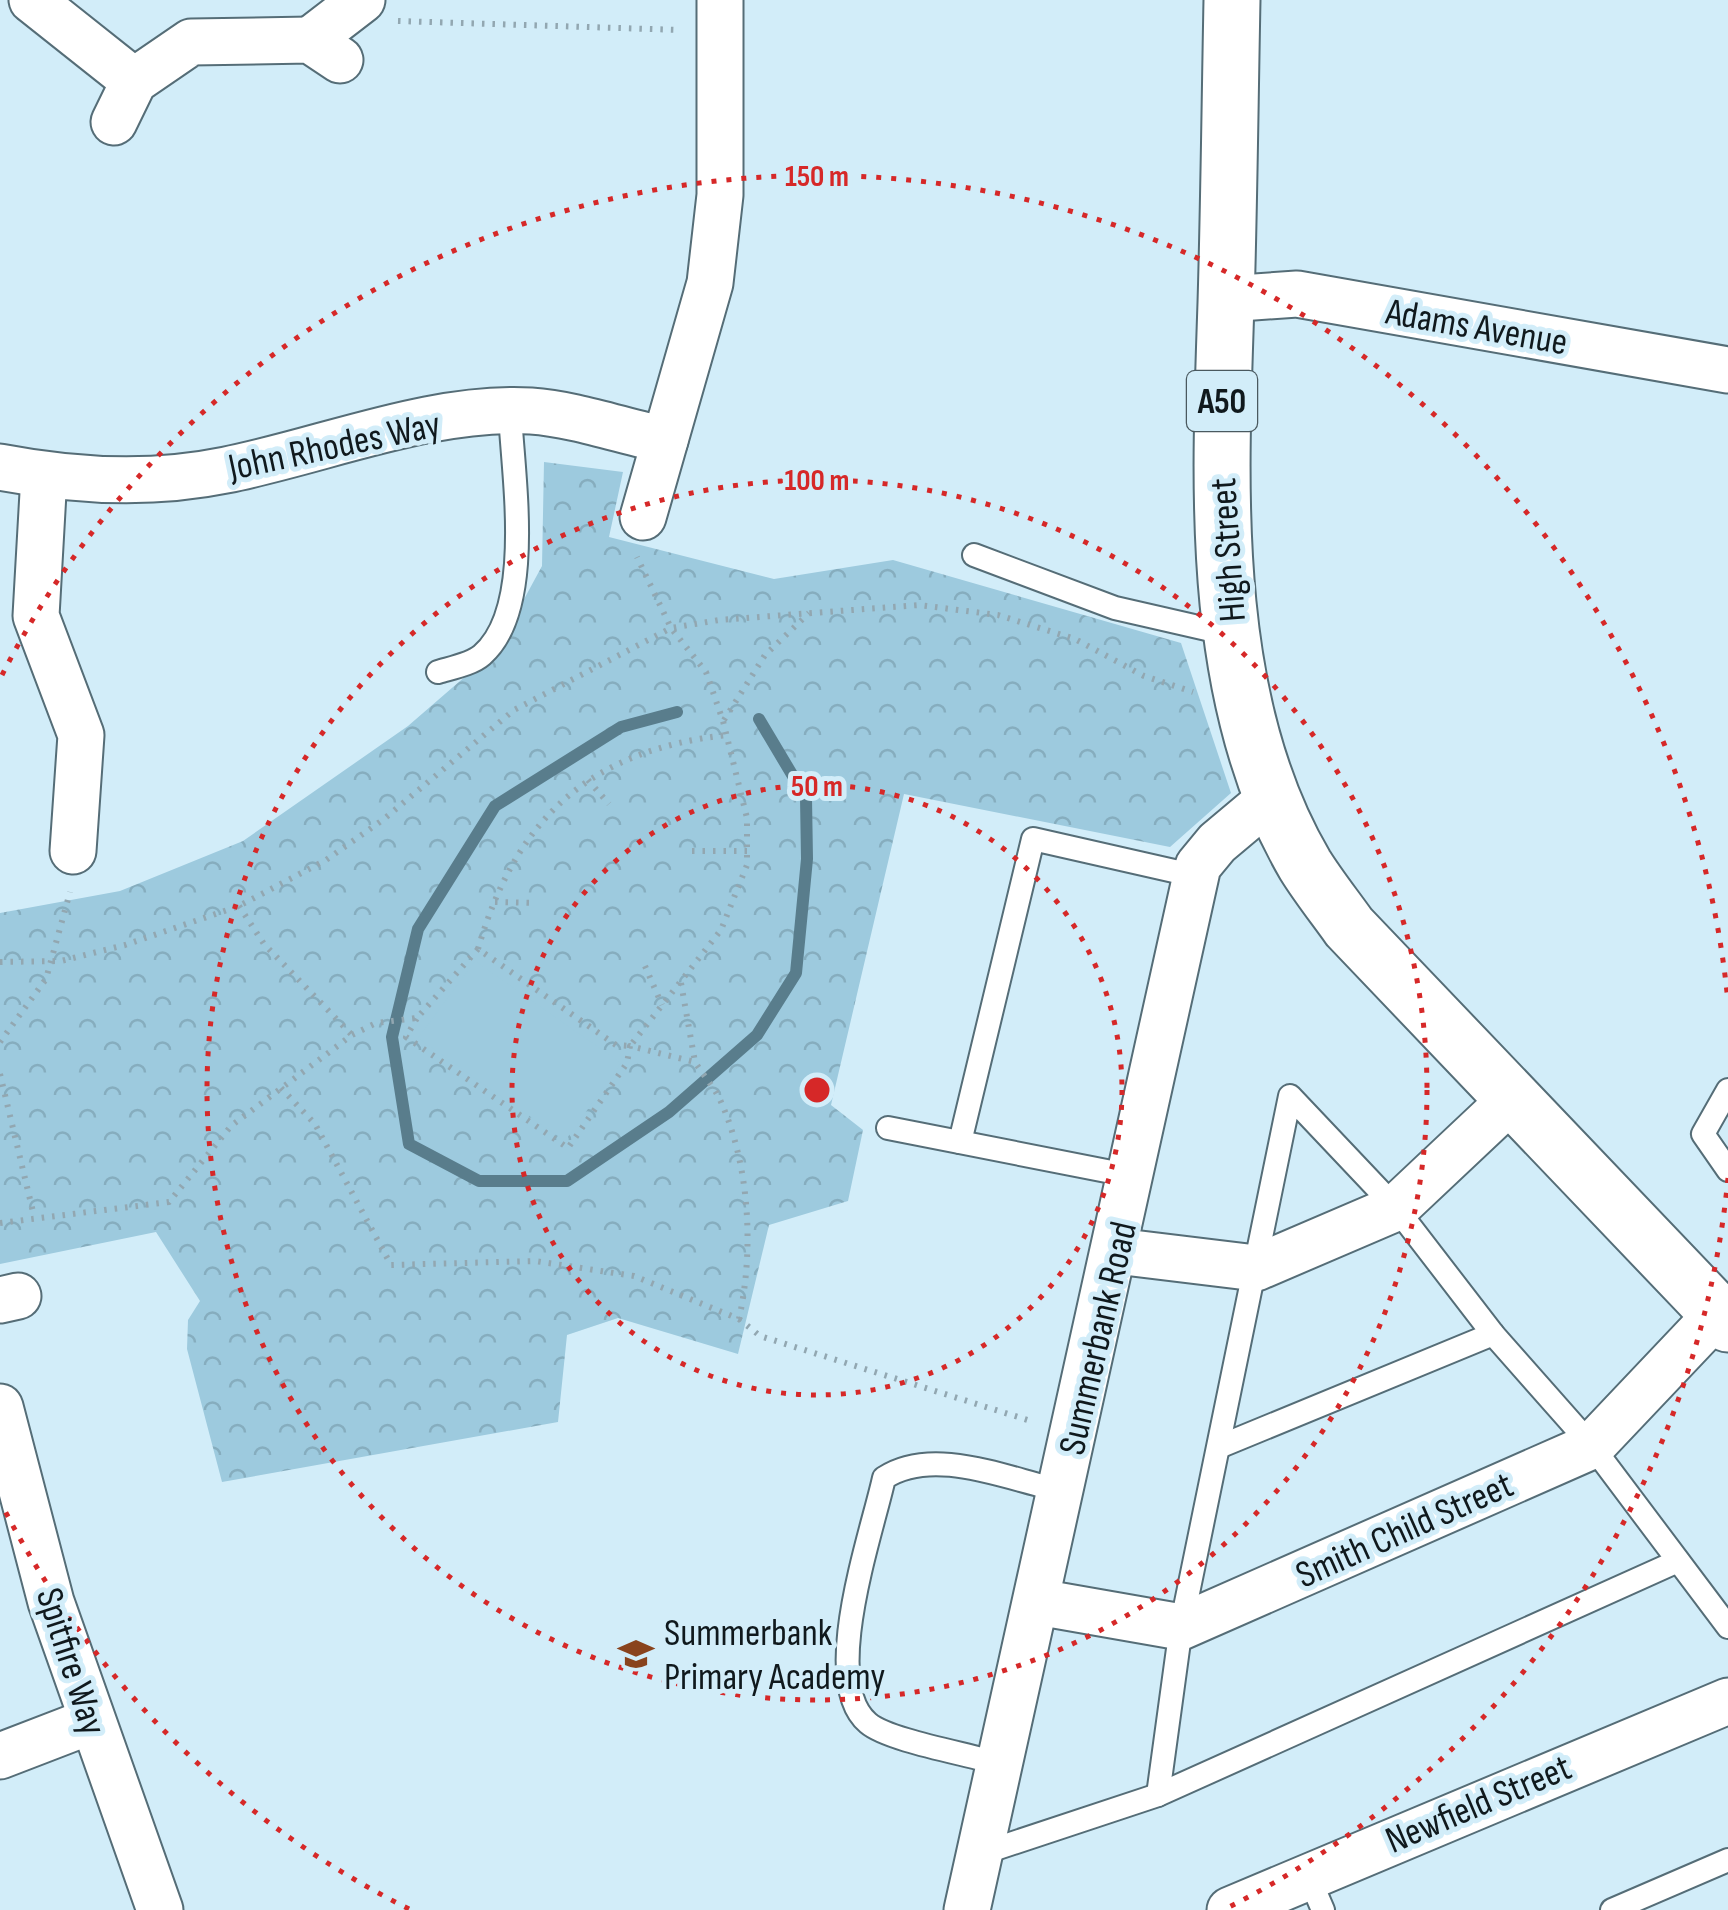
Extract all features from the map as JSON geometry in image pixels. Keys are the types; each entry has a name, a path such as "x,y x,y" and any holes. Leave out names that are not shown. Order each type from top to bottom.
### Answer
{"main road":[{"name":"High Street","path":"1232,0 1221,449 1233,635 1248,711 1273,796"},
{"name":"A50","path":"1273,796 1305,864 1348,926 1723,1318"}],"street":[{"path":"32,0 134,81"},
{"path":"114,122 134,81 192,42 326,50 377,10"},
{"path":"643,517 710,283 720,196 720,16"},
{"name":"Adams Avenue","path":"1226,298 1297,294 1728,370"},
{"name":"John Rhodes Way","path":"0,468 44,476 126,480 225,470 345,437 531,411 665,440"},
{"path":"44,476 36,616 81,735 73,850"},
{"name":"Summerbank Road","path":"967,1910 1063,1491 1196,876 1217,844 1273,796"},
{"path":"1116,1251 1256,1268 1396,1208 1514,1096"},
{"name":"Smith Child Street","path":"1181,1627 1592,1446 1723,1318"},
{"name":"Spitfire Way","path":"0,1408 52,1602 90,1721 160,1910"},
{"path":"1038,1602 1181,1627"},
{"name":"Newfield Street","path":"1230,1910 1316,1893 1728,1701"},
{"path":"0,1756 90,1721"}],"lane":[{"path":"438,672 481,656 502,628 516,580 510,413"},
{"path":"974,555 1115,608 1233,635"},
{"path":"960,1142 1033,839 1196,876"},
{"path":"1728,1090 1703,1134 1728,1170"},
{"path":"1158,1795 1181,1627 1290,1096 1396,1208 1493,1334 1592,1446 1728,1627"},
{"path":"888,1128 1132,1176"},
{"path":"1221,1446 1493,1334"},
{"path":"1000,1764 884,1733 866,1722 850,1698 846,1670 851,1624 884,1478 900,1467 927,1462 1063,1491"},
{"path":"980,1854 1158,1795 1678,1562"},
{"path":"1612,1910 1728,1860"}],"path":[{"path":"377,10 720,16"},
{"path":"643,517 637,559 672,628 706,672 724,721 748,818 747,865 720,930 630,1046 627,1063 568,1148 406,1037 417,1018 478,949 495,902 539,820 588,780 637,753 727,735"},
{"path":"0,962 49,962 126,945 239,906 326,860 384,820 514,710 672,628 810,611 919,605 998,615 1075,640 1144,676 1248,711"},
{"path":"724,721 764,655 810,611"},
{"path":"588,780 609,804"},
{"path":"0,1042 46,979 77,870 73,850"},
{"path":"692,851 747,851"},
{"path":"495,902 534,903"},
{"path":"239,906 264,944 352,1035"},
{"path":"478,949 616,1045 695,1062"},
{"path":"645,966 662,1006"},
{"path":"680,982 695,1062 721,1101 743,1181 748,1278 739,1319"},
{"path":"0,1223 169,1202 231,1126 352,1035 376,1023 417,1018"},
{"path":"0,1074 34,1216"},
{"path":"281,1088 315,1124 391,1265 535,1261 634,1276 739,1319 760,1336 1075,1436"}],"green space":[{"path":"544,462 623,472 609,537 774,579 893,560 1181,643 1231,793 1170,847 904,794 831,1105 863,1130 848,1201 769,1225 738,1354 618,1318 567,1335 558,1422 222,1482 187,1349 188,1320 200,1301 156,1232 0,1264 0,913 120,891 243,841 408,726 497,649 542,566"},
{"path":"475,961 621,1063 565,1141 418,1038"}],"waterway":[{"path":"677,712 621,727 495,806 418,929 392,1037 409,1144 479,1181 567,1181 669,1112 757,1035 796,973 807,859 806,798 759,719"}],"place":[{"name":"Summerbank Primary Academy","path":"636,1654"}]}
